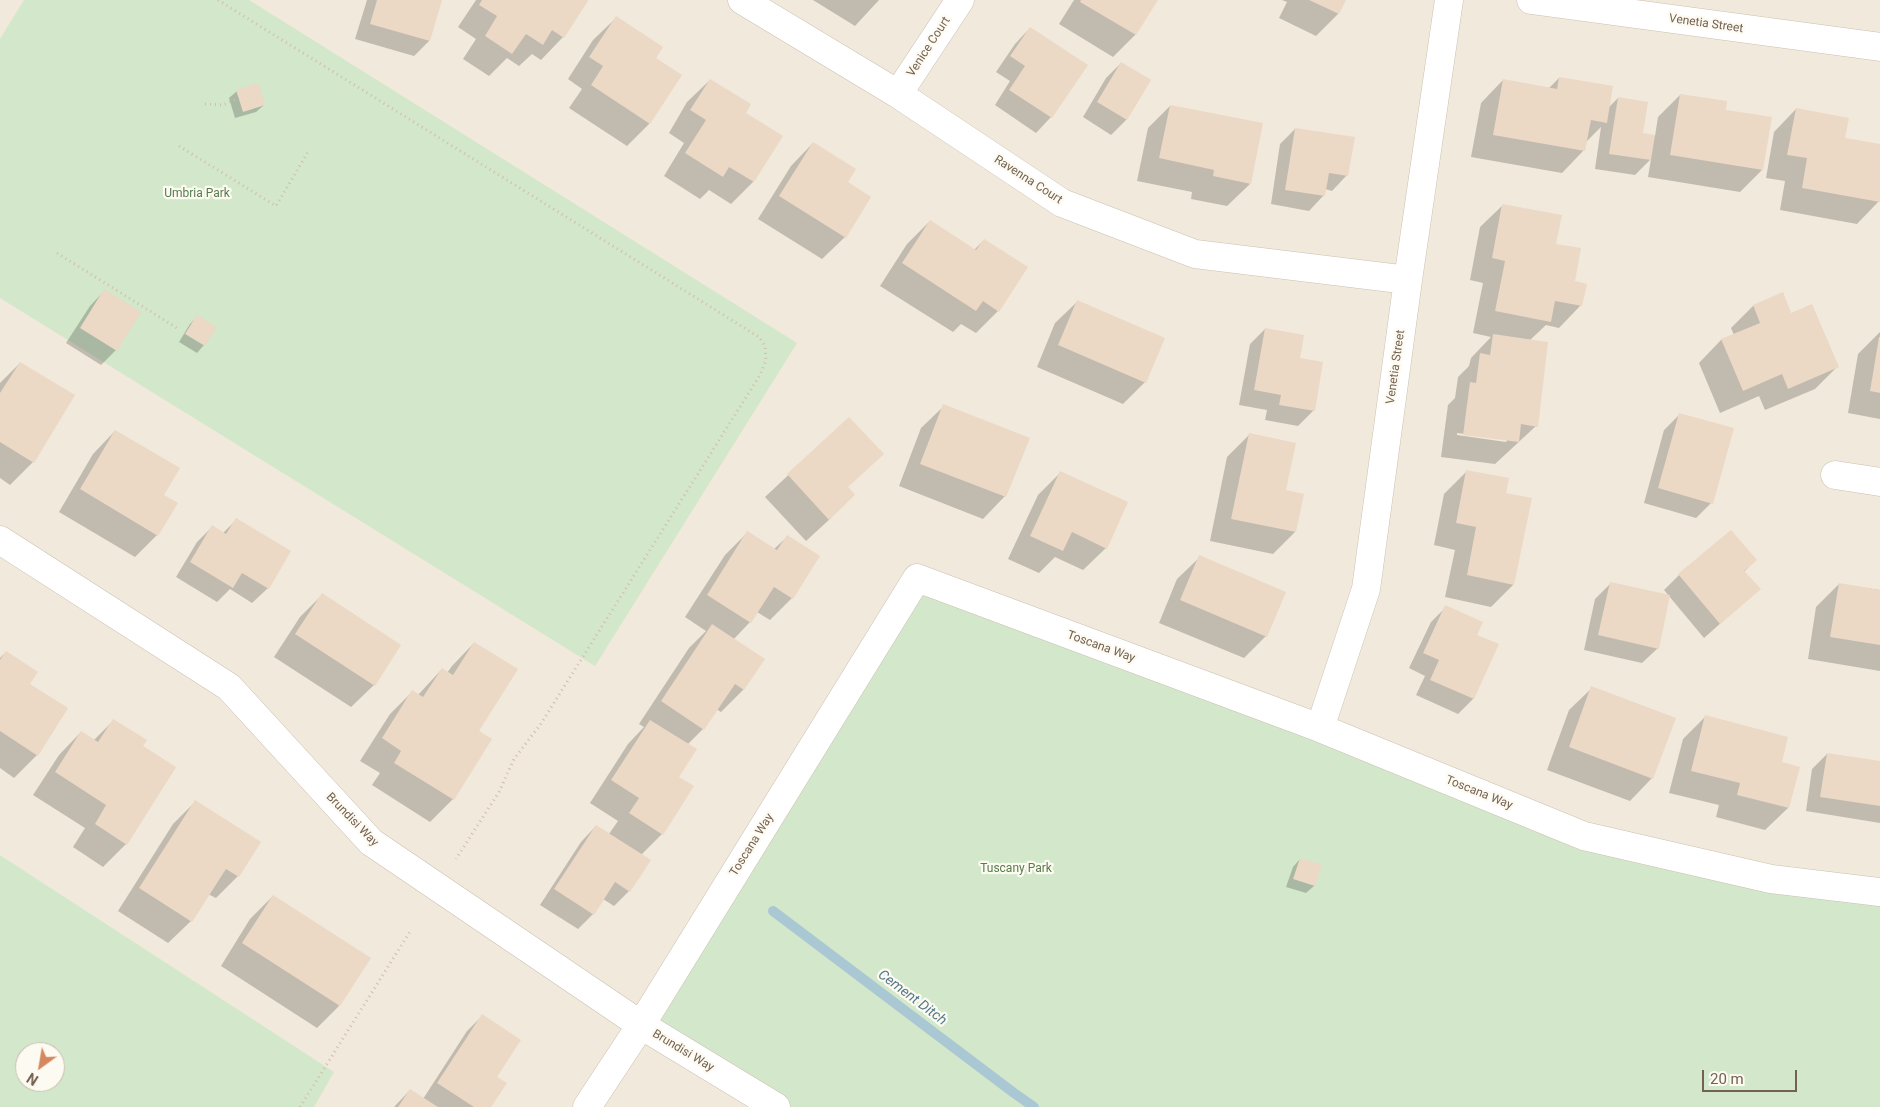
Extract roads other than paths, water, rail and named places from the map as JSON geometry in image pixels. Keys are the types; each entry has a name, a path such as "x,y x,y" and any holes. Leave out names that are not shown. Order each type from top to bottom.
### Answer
{"street":[{"name":"Ravenna Court","path":"742,0 898,94 1062,203 1195,254 1408,280"},
{"name":"Venice Court","path":"898,94 960,0"},
{"name":"Venetia Street","path":"1320,728 1366,589 1408,280 1449,0"},
{"name":"Venetia Street","path":"1531,0 1880,47"},
{"path":"1836,475 1880,482"},
{"name":"Brundisi Way","path":"0,540 229,687 371,842 641,1025 776,1107"},
{"name":"Toscana Way","path":"587,1107 641,1025 917,578 1320,728 1584,836 1771,879 1880,892"}],"waterway":[{"name":"Cement Ditch","path":"773,911 1034,1107"}],"park label":[{"name":"Umbria Park","path":"197,194"},
{"name":"Tuscany Park","path":"1016,869"}]}
